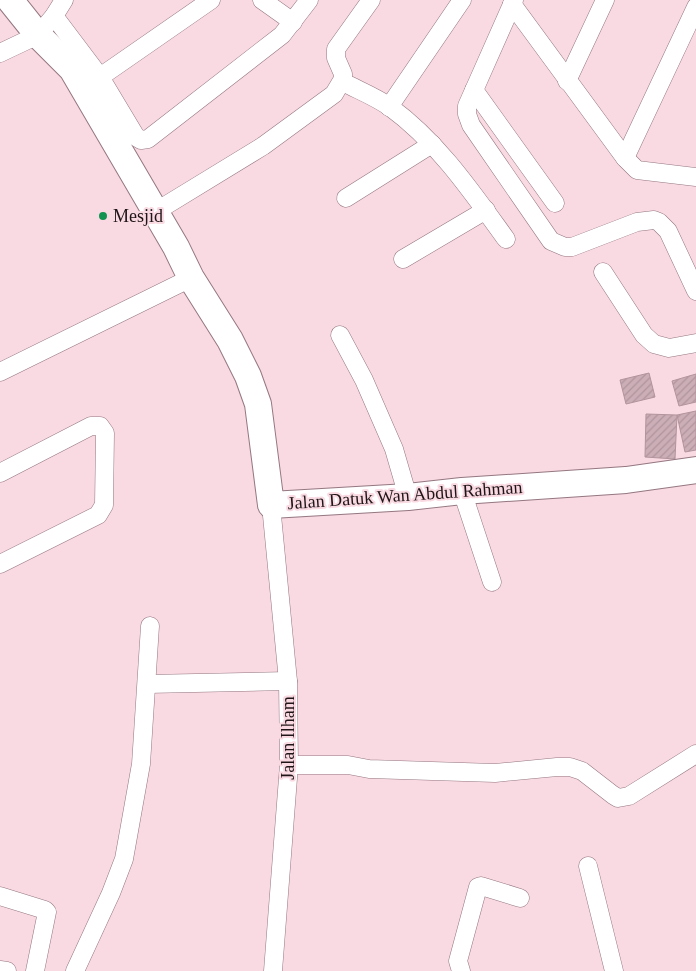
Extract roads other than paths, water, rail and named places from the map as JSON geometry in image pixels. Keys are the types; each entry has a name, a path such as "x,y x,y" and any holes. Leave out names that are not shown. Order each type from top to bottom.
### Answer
{"street":[{"name":"Jalan Datuk Wan Abdul Rahman","path":"10,0 46,25 192,278 230,340 248,376 258,404 272,505 408,497 462,491 626,480 696,470"},
{"path":"0,54 46,25 64,0"},
{"path":"100,77 211,0"},
{"path":"262,0 293,22"},
{"path":"46,25 100,77 136,137 144,140 148,139 282,35 309,0"},
{"path":"155,212 263,146 334,94 343,82 343,74 336,58 336,49 371,0"},
{"path":"390,107 462,0"},
{"path":"567,81 605,0"},
{"path":"513,2 567,81 636,170 696,177"},
{"path":"513,2 467,106 467,114 471,125 551,241 565,247 572,247 637,222 654,220 659,222 668,231 696,291"},
{"path":"625,158 696,6"},
{"path":"343,82 390,107 432,144 466,183 506,239"},
{"path":"474,90 555,203"},
{"path":"346,198 432,144"},
{"path":"403,259 486,210"},
{"path":"603,272 644,336 654,344 669,348 696,342"},
{"path":"0,372 192,278"},
{"path":"340,335 364,380 394,449 408,497"},
{"path":"0,473 91,426 100,426 105,433 104,505 98,515 0,564"},
{"path":"462,491 492,582"},
{"name":"Jalan Ilham","path":"272,505 288,681 289,765 273,971"},
{"path":"75,971 111,893 124,859 141,764 150,626"},
{"path":"147,684 288,681"},
{"path":"289,765 348,765 369,769 495,773 557,766 570,767 582,771 613,795 624,798 696,754"},
{"path":"588,866 614,971"},
{"path":"461,971 458,961 478,887 481,886 520,898"},
{"path":"0,896 47,912 35,971"},
{"path":"0,970 6,971"}],"place":[{"name":"Mesjid","path":"103,216"}]}
